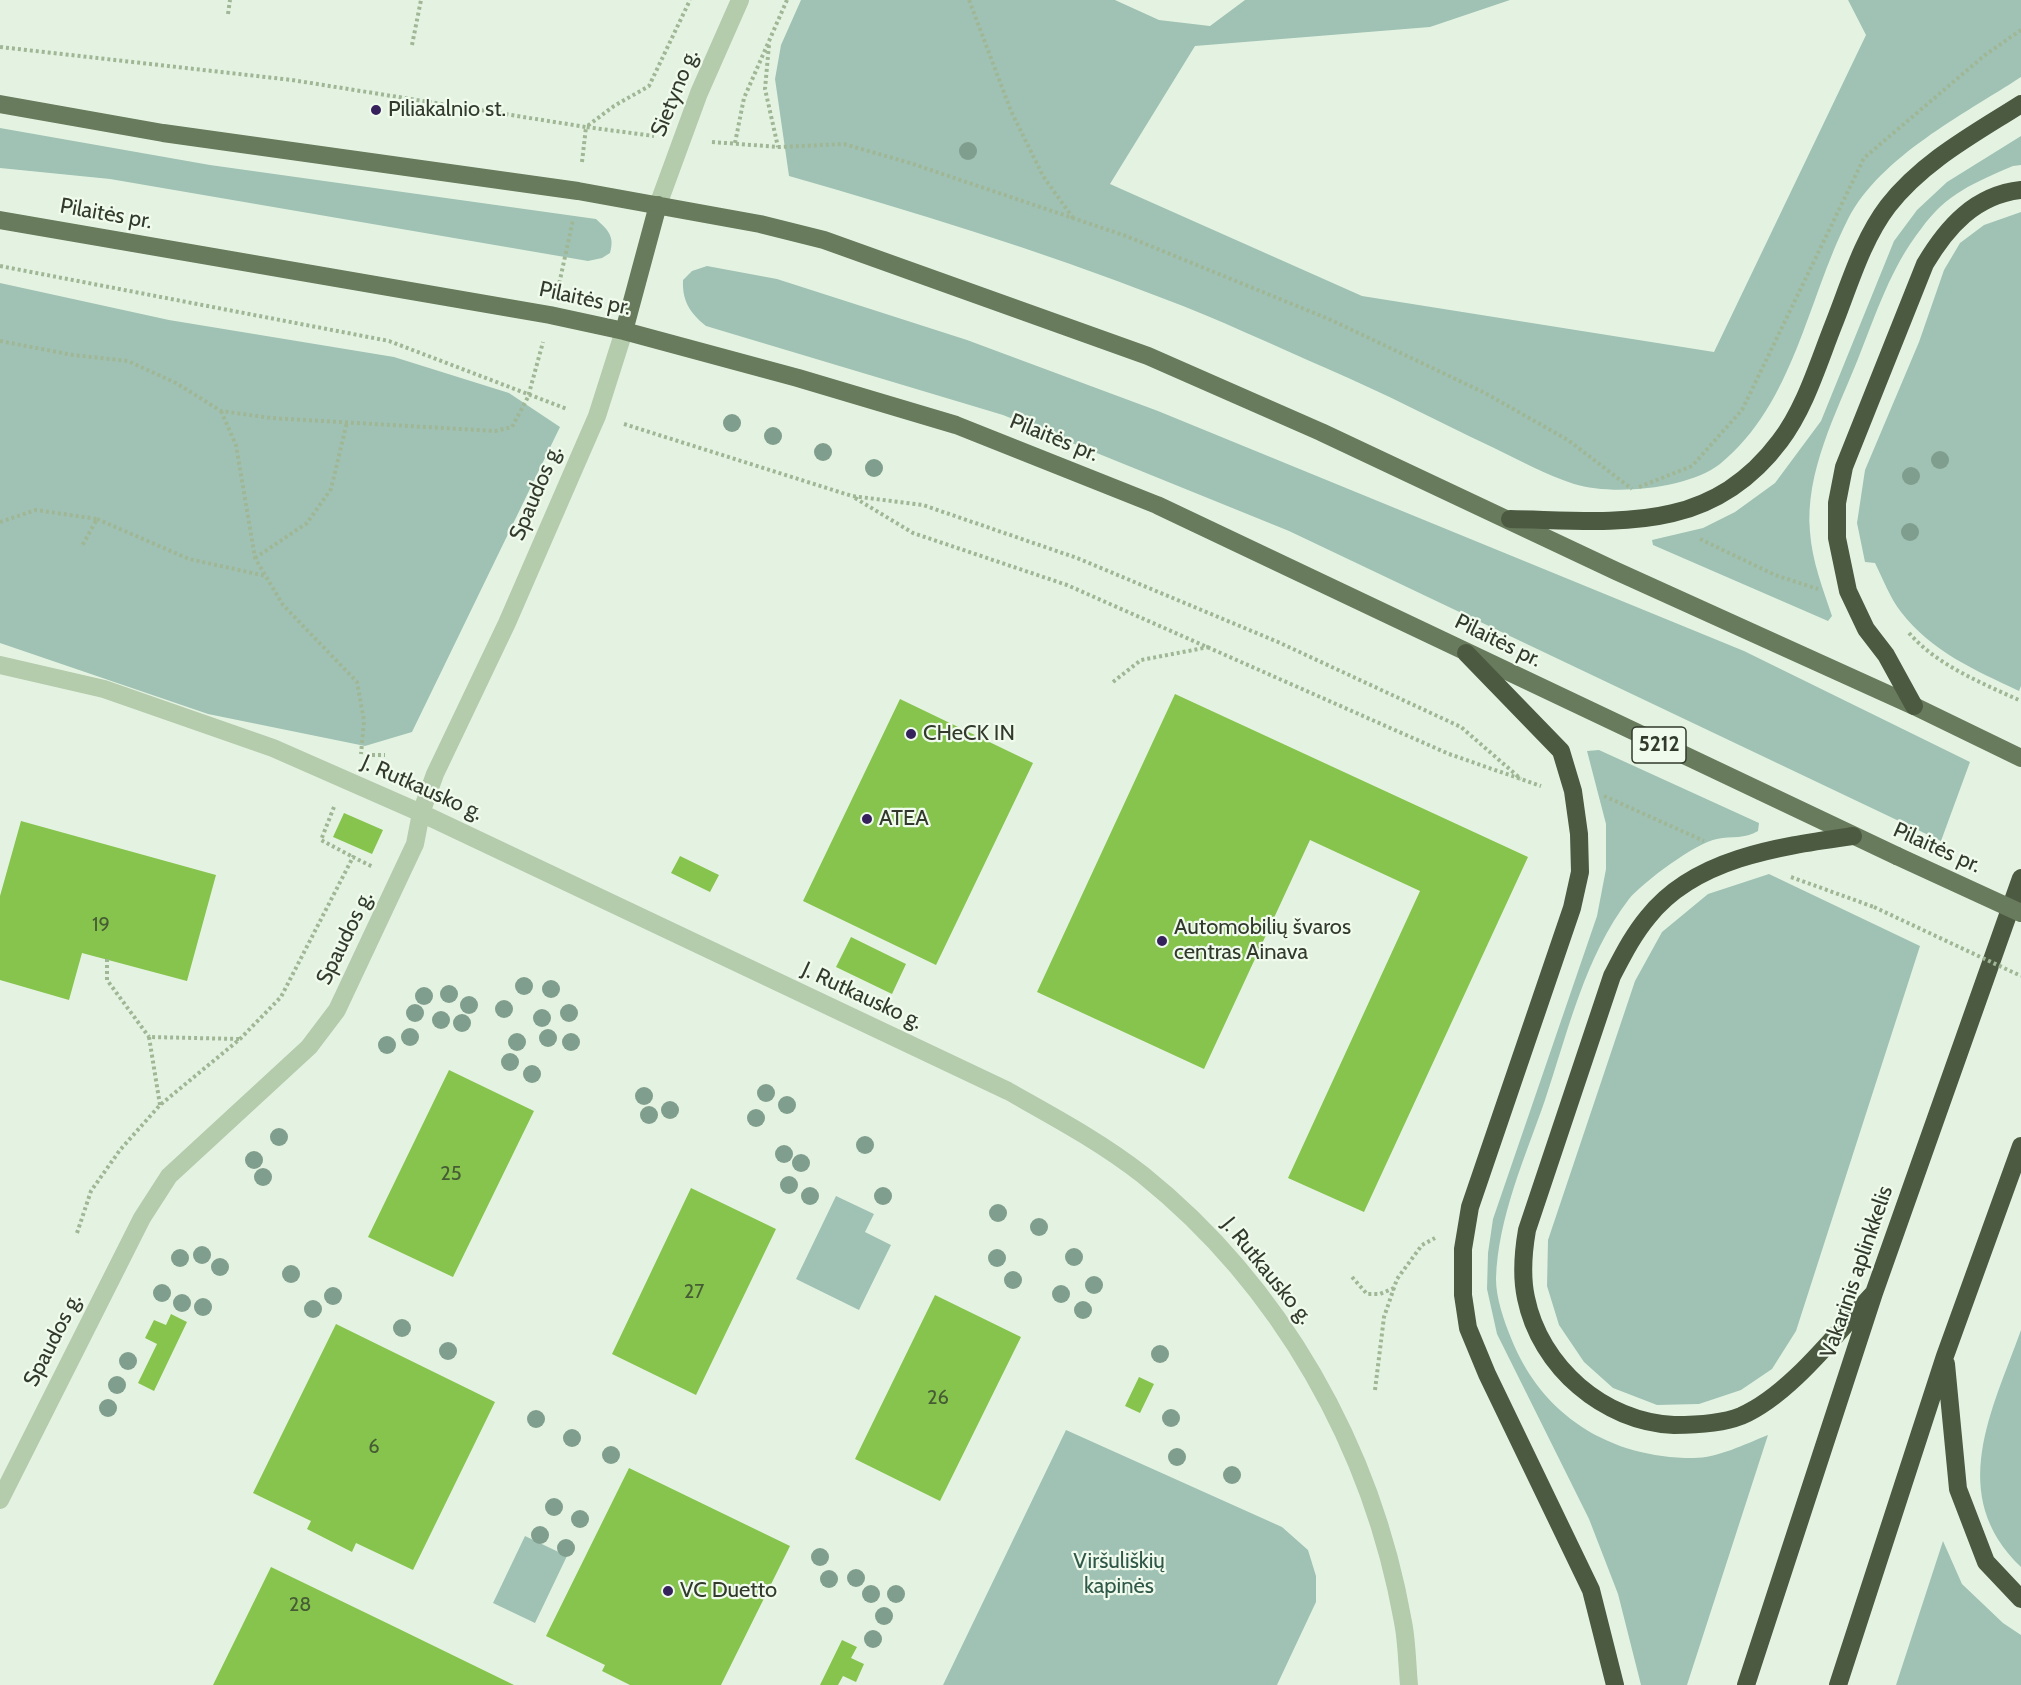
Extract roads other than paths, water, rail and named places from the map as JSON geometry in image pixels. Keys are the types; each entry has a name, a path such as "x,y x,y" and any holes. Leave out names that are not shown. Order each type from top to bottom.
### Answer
{"highway":[{"path":"1510,519 1627,522 1663,517 1699,507 1755,469 1781,440 1802,402 1863,250 1887,208 1912,179 1939,156 2021,104"},
{"path":"1914,706 1886,655 1866,628 1848,591 1837,538 1837,503 1844,467 1925,264 1943,234 1966,212 1989,199 2021,190"},
{"path":"1466,654 1560,752 1573,792 1579,834 1580,872 1572,908 1469,1217 1463,1249 1463,1295 1468,1328 1487,1374 1591,1590 1615,1685"},
{"path":"1852,836 1786,846 1708,870 1674,893 1649,915 1629,944 1612,976 1527,1230 1522,1264 1526,1299 1535,1327 1555,1361 1582,1390 1615,1411 1651,1424 1694,1425 1740,1416 1780,1392 1874,1293"},
{"name":"Vakarinis aplinkkelis","path":"1746,1685 1874,1293 2021,878"},
{"path":"1838,1685 1945,1356 2021,1146"},
{"path":"1945,1356 1958,1489 1986,1562 2021,1599"}],"main road":[{"path":"0,104 163,133 578,191 760,224 824,240 1116,344 1321,432 1627,576 1914,706 2021,758"},
{"path":"624,331 658,205"},
{"name":"Pilaitės pr.","path":"0,220 550,315 624,331 956,425 1167,509 1259,551 1466,654 2021,913"}],"street":[{"name":"Sietyno g.","path":"658,205 681,140 740,0"},
{"name":"Spaudos g.","path":"0,1500 147,1209 169,1176 309,1047 337,1010 415,844 435,774 507,623 597,416 624,331"},
{"name":"J. Rutkausko g.","path":"0,665 104,689 273,748 422,813 1008,1091 1076,1129 1142,1175 1229,1256 1264,1298 1308,1361 1342,1430 1370,1497 1403,1622 1409,1685"}],"place":[{"name":"Piliakalnio st.","path":"376,110"},
{"name":"CHeCK IN","path":"911,734"},
{"name":"ATEA","path":"867,819"},
{"name":"Automobilių švaros centras Ainava","path":"1162,941"},
{"name":"VC Duetto","path":"668,1591"}],"park label":[{"name":"Viršuliškių kapinės","path":"1119,1574"}]}
